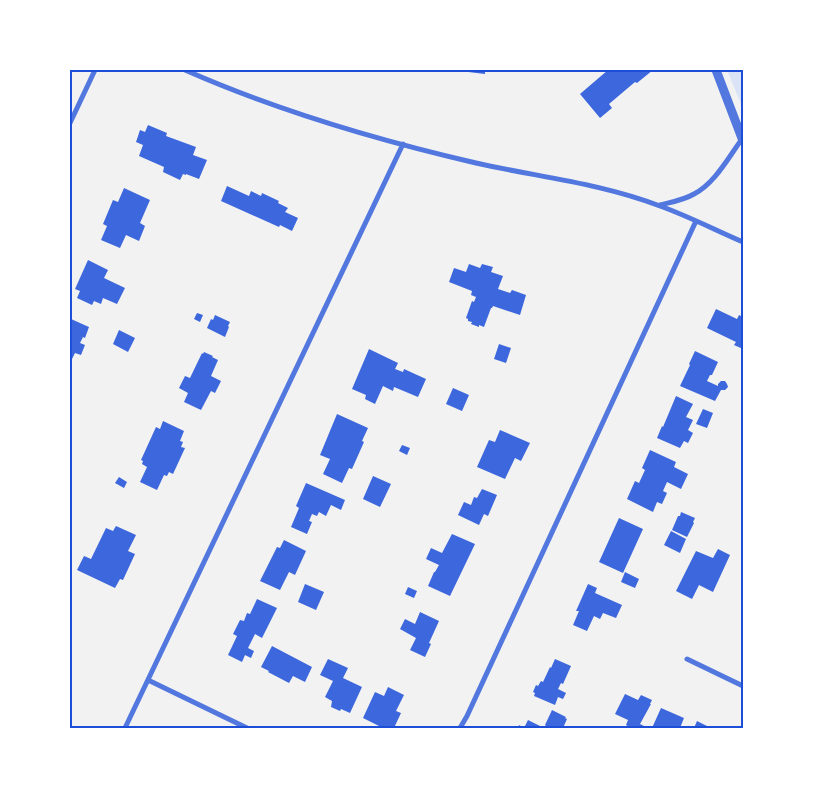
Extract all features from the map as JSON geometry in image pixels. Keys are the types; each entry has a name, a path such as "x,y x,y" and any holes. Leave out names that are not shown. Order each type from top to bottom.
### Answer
{"street":[{"path":"70,122 95,70"},
{"path":"185,70 258,99 332,124 486,165 599,187 660,206 743,242"},
{"path":"660,206 689,197 707,185 743,140 716,70"},
{"path":"125,728 403,144"},
{"path":"460,728 696,221"},
{"path":"687,659 743,686"},
{"path":"148,680 247,728"}],"shaded area":[{"path":"727,70 743,70 743,109"}],"building":[{"path":"485,70 485,74 460,71"},
{"path":"608,70 653,70 637,83 635,82 609,104 612,108 600,118 580,94"},
{"path":"148,125 167,133 166,136 196,147 193,155 207,160 199,179 183,174 180,180 163,172 164,167 139,156 143,145 136,142 140,130 145,132"},
{"path":"227,186 249,196 251,191 261,196 262,193 279,201 278,203 288,208 285,212 298,218 292,231 221,201"},
{"path":"124,188 150,200 140,223 145,226 139,241 126,235 120,248 101,240 107,226 103,224 113,200 118,202"},
{"path":"88,260 108,270 104,278 125,288 117,304 103,298 101,304 94,301 92,305 77,298 80,291 75,289"},
{"path":"469,264 480,268 482,264 493,267 491,272 503,276 498,289 510,293 512,290 526,295 520,315 493,306 484,327 471,324 472,322 468,321 466,318 472,301 474,302 476,297 471,295 472,291 449,282 454,268 466,272"},
{"path":"716,309 737,319 739,315 743,317 743,349 734,345 736,342 707,328"},
{"path":"197,313 203,315 200,322 194,319"},
{"path":"215,315 230,322 225,337 207,328"},
{"path":"71,319 89,327 85,338 83,337 80,343 85,345 81,355 75,353 70,363"},
{"path":"119,330 135,338 128,352 113,344"},
{"path":"499,344 511,348 506,363 494,359"},
{"path":"369,349 398,363 395,369 403,372 404,369 426,379 418,397 394,387 393,391 383,386 375,404 365,399 366,395 352,389"},
{"path":"695,351 718,362 707,381 718,386 721,381 725,381 727,384 728,387 725,390 721,390 715,401 680,386"},
{"path":"204,352 218,360 211,376 221,381 215,393 211,391 201,410 184,402 188,393 179,388 185,376 190,378"},
{"path":"453,388 469,395 462,411 446,404"},
{"path":"676,396 693,404 686,417 693,420 688,430 693,433 688,443 684,441 680,448 657,438"},
{"path":"703,409 713,413 707,428 696,424"},
{"path":"337,414 368,428 352,469 349,468 342,483 323,474 330,459 320,455"},
{"path":"163,421 184,431 180,441 183,442 181,447 185,448 173,474 169,472 167,476 164,475 157,490 140,482 147,467 142,464 143,461 141,460 156,427 160,429"},
{"path":"500,430 530,443 521,461 515,458 505,479 477,467 489,440 495,442"},
{"path":"402,445 410,448 407,455 399,451"},
{"path":"650,450 676,462 674,467 688,474 681,489 667,482 663,491 667,493 662,504 657,502 653,512 627,499 635,481 639,483 645,470 642,468"},
{"path":"373,476 391,484 380,507 363,499"},
{"path":"119,477 127,482 124,488 115,483"},
{"path":"306,483 345,500 341,510 331,505 326,516 319,512 317,516 312,514 309,521 312,522 307,534 291,527 299,508 296,506"},
{"path":"482,489 497,495 488,516 484,514 479,525 458,515 464,502 471,505 474,497 477,498"},
{"path":"681,512 695,518 687,537 672,530"},
{"path":"619,518 643,529 623,573 599,562"},
{"path":"116,526 136,535 128,551 135,554 123,580 120,579 115,588 77,570 84,556 91,559 106,528 113,531"},
{"path":"671,531 686,539 680,553 664,545"},
{"path":"452,534 475,544 450,596 428,586 439,565 426,559 431,548 442,553"},
{"path":"284,540 306,551 295,575 289,572 280,590 260,581 277,547 280,548"},
{"path":"718,549 730,555 713,592 699,585 692,599 676,591 696,551 713,558"},
{"path":"625,572 639,579 635,588 621,582"},
{"path":"305,584 324,592 316,610 298,602"},
{"path":"588,584 597,588 595,593 622,605 616,618 603,613 600,619 594,616 587,631 573,625 579,611 576,611"},
{"path":"408,587 417,591 414,598 405,594"},
{"path":"257,599 277,608 262,638 255,634 248,648 254,651 251,658 245,655 242,662 228,655 237,636 233,634 240,620 244,621 247,613 250,614"},
{"path":"420,612 439,621 425,657 410,650 416,638 400,629 405,619 415,624"},
{"path":"272,646 312,667 305,682 293,676 289,683 261,667"},
{"path":"328,659 348,668 343,678 362,687 350,713 331,707 332,701 325,697 333,681 320,675"},
{"path":"555,659 571,666 563,684 561,683 558,689 566,693 563,699 558,697 555,705 534,696 535,693 533,692 536,685 538,686 541,681 543,682"},
{"path":"388,687 404,695 396,711 401,713 394,728 383,728 363,718 375,692 384,696"},
{"path":"625,694 638,700 641,695 652,700 640,724 648,728 631,728 626,725 628,720 615,714"},
{"path":"661,708 684,718 680,728 652,728"},
{"path":"552,710 566,717 563,728 545,728"},
{"path":"528,720 540,726 539,728 524,728"},
{"path":"697,721 711,728 694,728"}]}
